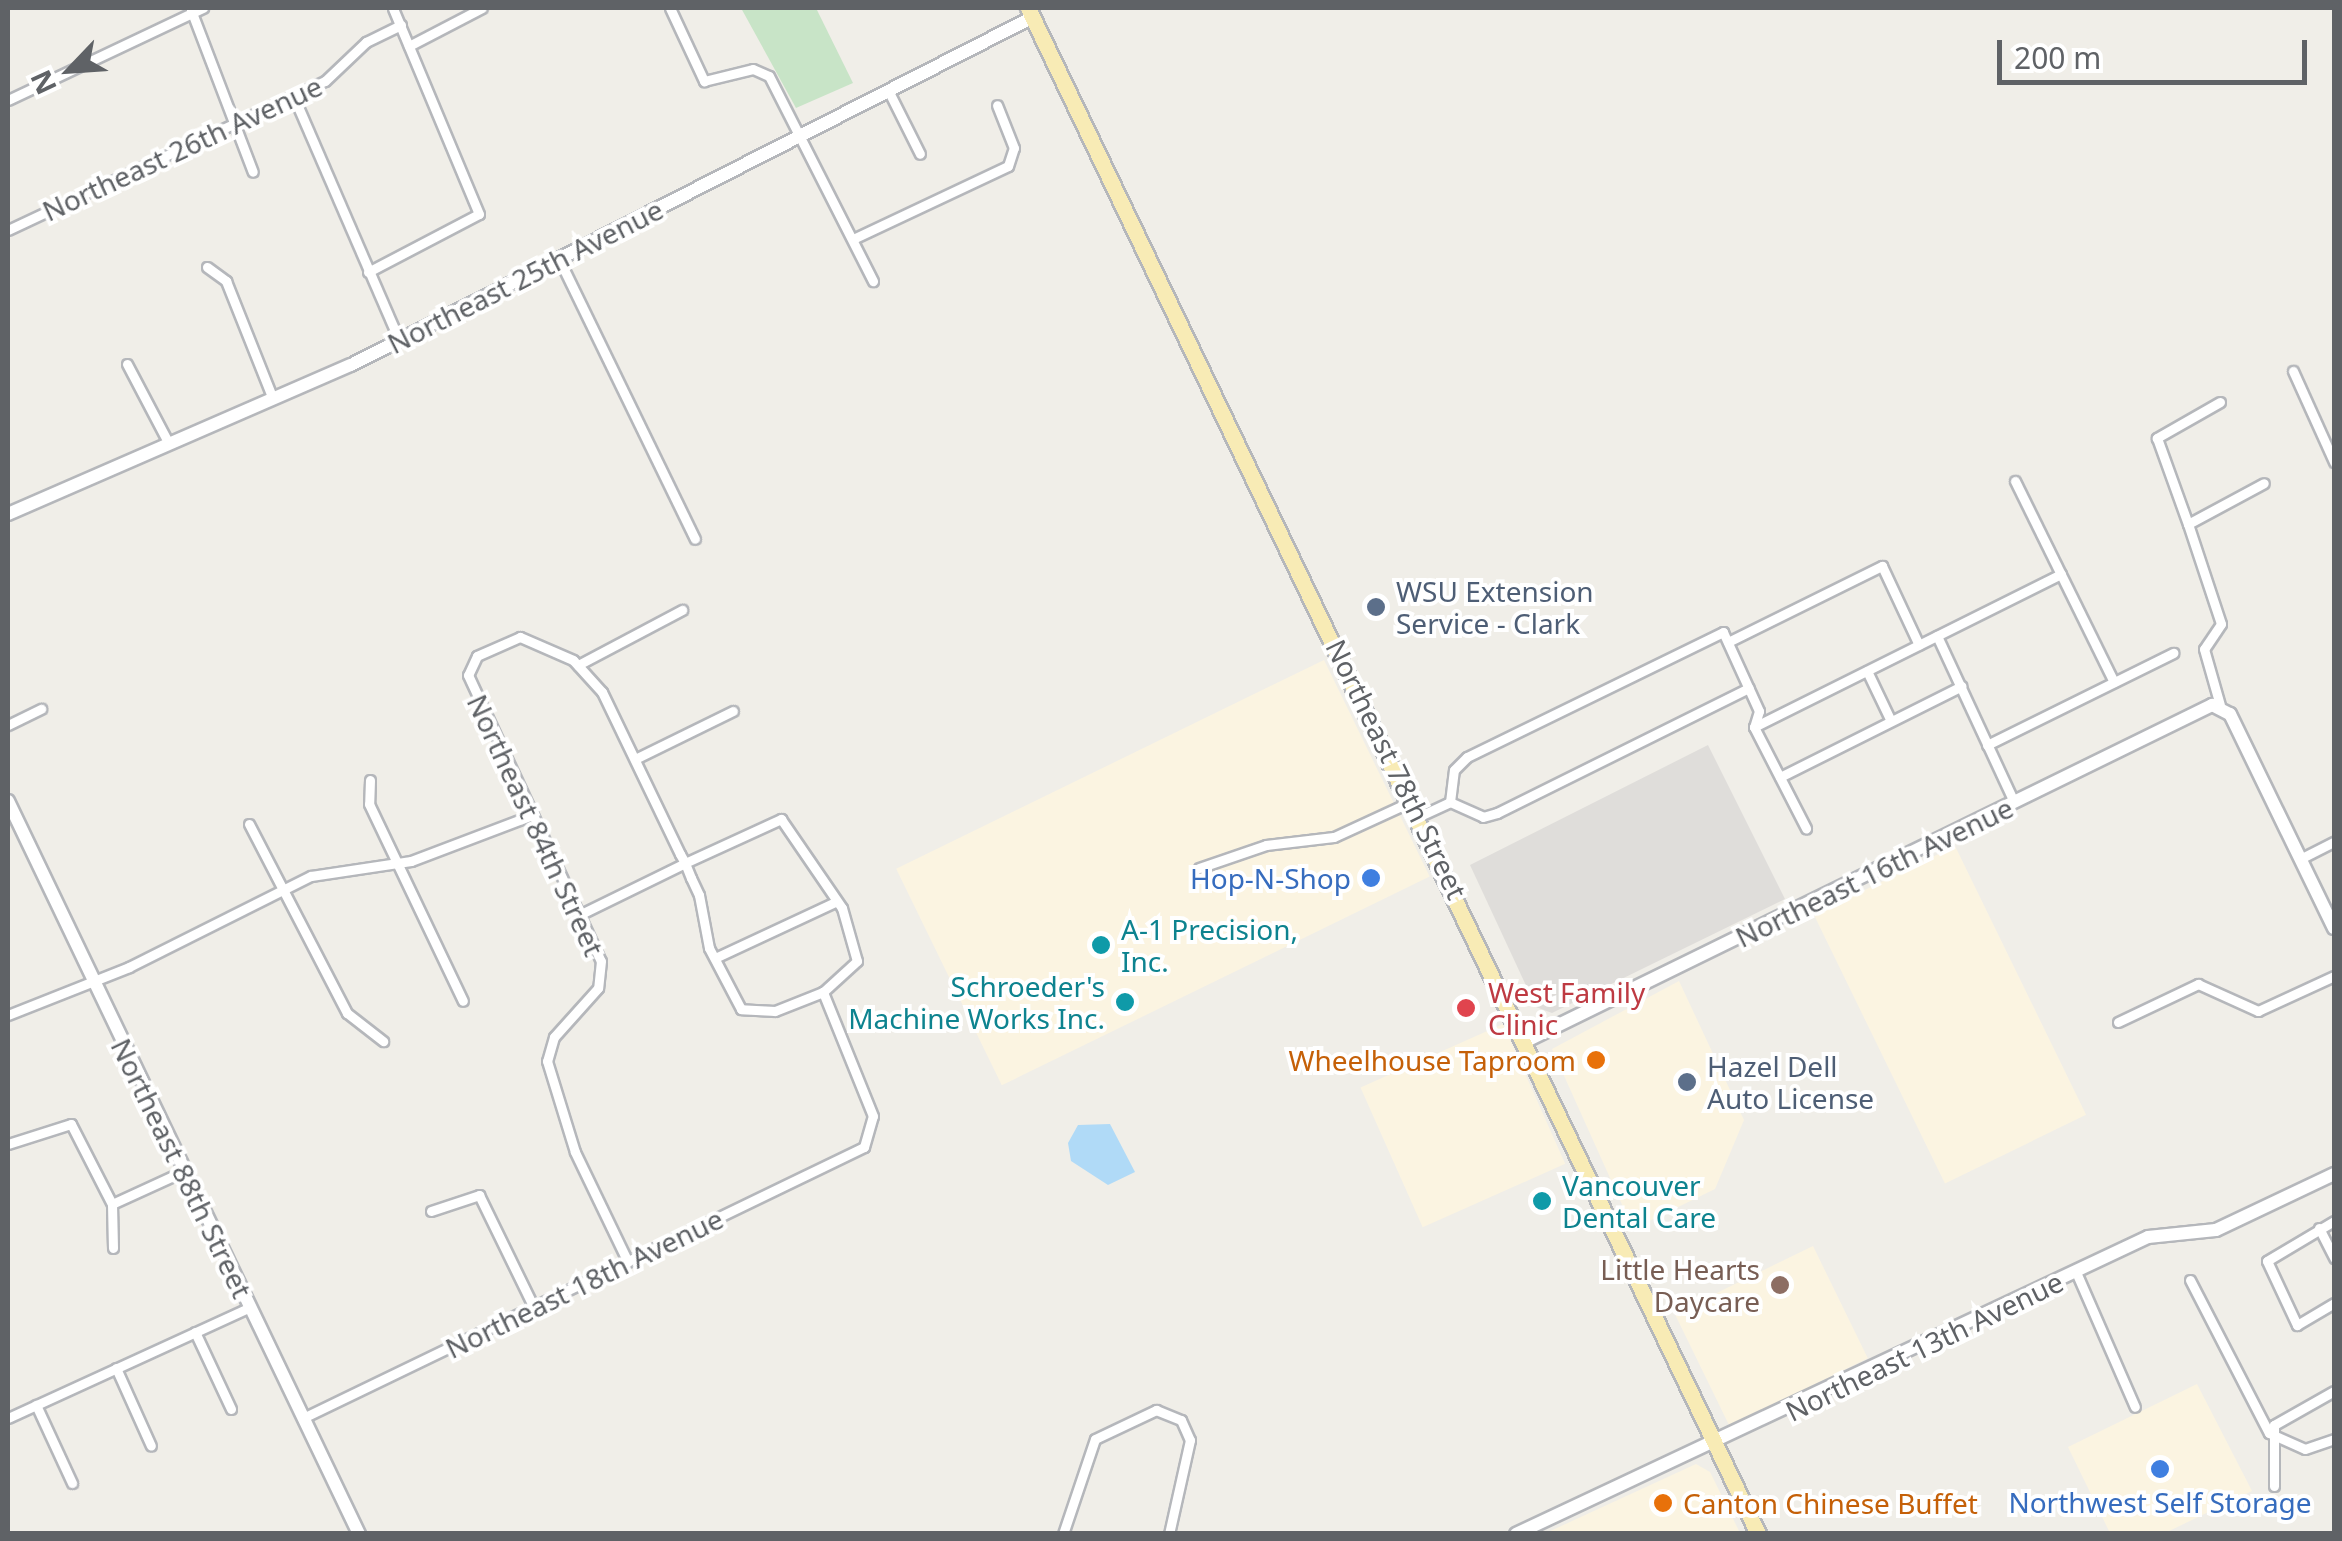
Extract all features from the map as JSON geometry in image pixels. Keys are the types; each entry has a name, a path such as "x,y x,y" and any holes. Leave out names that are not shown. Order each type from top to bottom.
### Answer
{"main road":[{"name":"Northeast 78th Street","path":"1031,12 1528,1040 1758,1534"}],"street":[{"path":"8,100 191,10 204,8"},
{"path":"368,272 479,214 393,8"},
{"path":"409,46 482,8"},
{"path":"670,8 704,80 766,73 872,281"},
{"path":"191,10 238,120 252,172"},
{"name":"Northeast 25th Avenue","path":"8,514 399,340 889,92 1031,12"},
{"name":"Northeast 26th Avenue","path":"8,230 293,95 401,25"},
{"path":"889,92 920,154"},
{"path":"293,95 399,340"},
{"path":"853,239 1008,166 1014,148 997,106"},
{"path":"558,259 695,539"},
{"path":"208,267 226,281 273,399"},
{"path":"127,364 169,444"},
{"path":"2293,372 2334,462"},
{"path":"2220,402 2156,438 2221,624 2204,649 2220,704 2334,928"},
{"path":"2014,481 2114,682"},
{"path":"2188,524 2264,483"},
{"path":"1728,642 1882,566 1920,645"},
{"path":"1754,727 2061,574"},
{"path":"581,914 684,863 781,819 856,940 853,970 824,992 768,1014 732,1000 714,958 684,863 634,759 578,665 682,610"},
{"path":"1450,802 1454,770 1468,757 1723,632 1749,688 1754,727 1806,828"},
{"path":"1937,636 2014,802"},
{"name":"Northeast 84th Street","path":"578,665 510,639 477,656 468,675 581,914 602,976 554,1037 547,1061 575,1152 628,1262"},
{"path":"1986,745 2172,653"},
{"path":"1866,671 1891,721"},
{"path":"1780,777 1962,686"},
{"path":"1420,816 1450,802 1483,817 1497,813 1749,688"},
{"name":"Northeast 16th Avenue","path":"1528,1040 2220,704"},
{"path":"8,725 41,709"},
{"path":"634,759 733,711"},
{"path":"370,780 369,804 463,1000"},
{"path":"1199,868 1256,847 1334,837 1412,800"},
{"name":"Northeast 88th Street","path":"8,801 360,1534"},
{"path":"8,1015 90,977 129,967 286,888 335,868 397,863 532,815"},
{"path":"249,824 286,888 347,1012 383,1041"},
{"path":"2300,859 2334,842"},
{"path":"714,958 834,902"},
{"path":"2118,1022 2198,984 2258,1011 2334,976"},
{"name":"Northeast 18th Avenue","path":"303,1418 864,1147 874,1117 824,992"},
{"path":"8,1144 71,1124 112,1204 113,1248"},
{"path":"112,1204 184,1171"},
{"name":"Northeast 13th Avenue","path":"1516,1534 1716,1445 2160,1232 2222,1228 2334,1174"},
{"path":"430,1211 479,1195 534,1308"},
{"path":"2334,1221 2267,1261 2297,1324 2334,1302"},
{"path":"2319,1228 2334,1258"},
{"path":"2076,1272 2135,1407"},
{"path":"2190,1280 2276,1437 2305,1449 2334,1439"},
{"path":"8,1418 250,1307"},
{"path":"195,1332 231,1409"},
{"path":"116,1368 152,1446"},
{"path":"2274,1486 2280,1420 2334,1390"},
{"path":"36,1405 72,1482"},
{"path":"1063,1534 1098,1436 1166,1412 1190,1440 1169,1534"}],"shaded area":[{"path":"1324,660 1430,877 1002,1085 896,869"},
{"path":"1708,745 1785,899 1552,1013 1536,1007 1470,865"},
{"path":"1955,846 2086,1115 1945,1184 1814,915"},
{"path":"1679,981 1744,1120 1715,1189 1633,1229 1552,1049"},
{"path":"1503,1024 1565,1164 1423,1227 1360,1087"},
{"path":"1813,1246 1868,1358 1729,1426 1675,1314"},
{"name":"Northwest Self Storage","path":"2197,1384 2252,1491 2165,1533 2110,1533 2068,1447"},
{"path":"1696,1464 1710,1472 1740,1533 1546,1533"}],"green space":[{"path":"741,8 816,8 853,83 796,108"}],"water":[{"path":"1110,1124 1135,1172 1108,1185 1071,1161 1068,1143 1078,1125"}],"place":[{"name":"WSU Extension Service - Clark","path":"1376,607"},
{"name":"Hop-N-Shop","path":"1371,878"},
{"name":"A-1 Precision, Inc.","path":"1101,945"},
{"name":"Schroeder's Machine Works Inc.","path":"1125,1002"},
{"name":"West Family Clinic","path":"1466,1008"},
{"name":"Wheelhouse Taproom","path":"1596,1060"},
{"name":"Hazel Dell Auto License","path":"1687,1082"},
{"name":"Vancouver Dental Care","path":"1542,1201"},
{"name":"Little Hearts Daycare","path":"1780,1285"},
{"name":"Northwest Self Storage","path":"2160,1469"},
{"name":"Canton Chinese Buffet","path":"1663,1503"}]}
